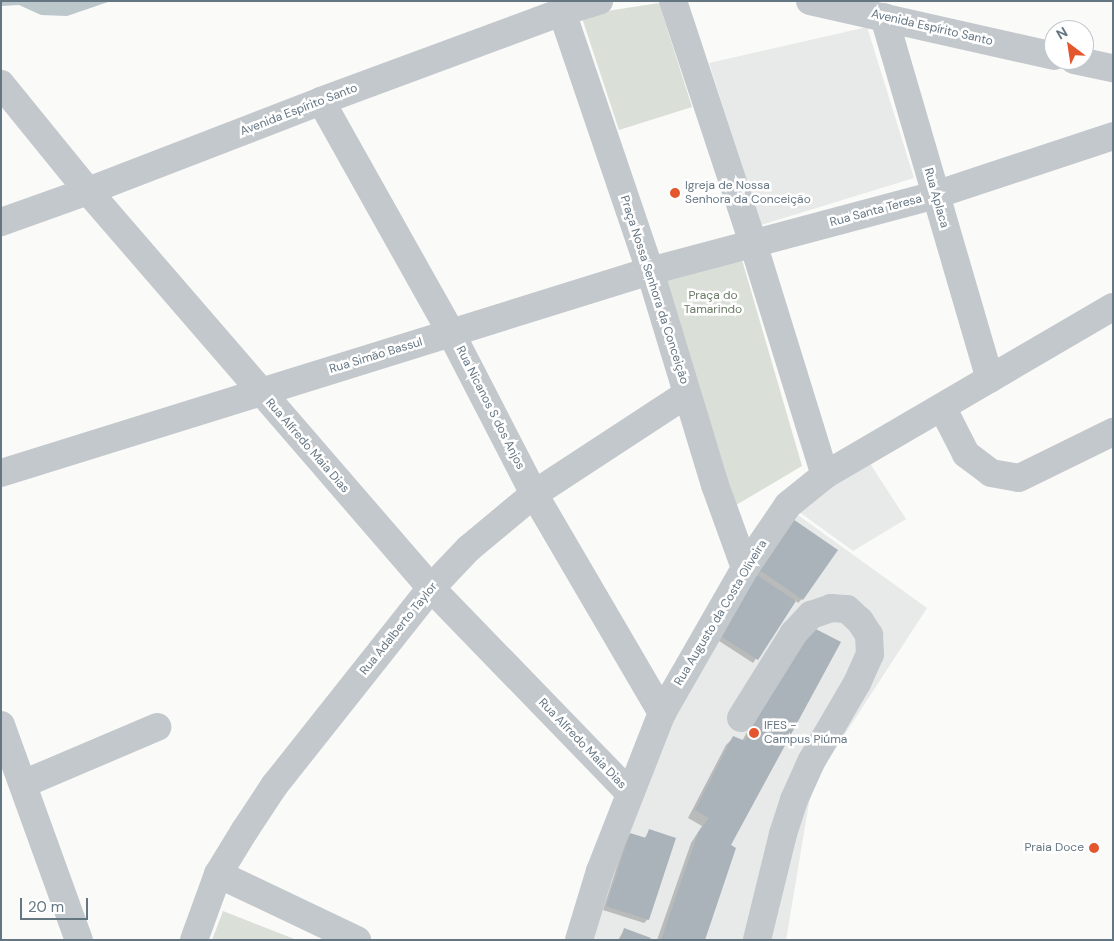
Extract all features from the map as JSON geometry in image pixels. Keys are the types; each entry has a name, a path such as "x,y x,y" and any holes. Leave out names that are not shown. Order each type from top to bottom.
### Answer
{"street":[{"name":"Avenida Espírito Santo","path":"1,222 88,191 320,101 562,12 599,1"},
{"path":"673,1 753,243 825,475"},
{"name":"Avenida Espírito Santo","path":"810,1 1044,54"},
{"name":"Praça Nossa Senhora da Conceição","path":"562,12 650,271 715,485 745,568"},
{"name":"Rua Aplaca","path":"884,17 990,379"},
{"path":"1094,64 1113,68"},
{"name":"Rua Alfredo Maia Dias","path":"1,84 88,191 431,588 630,793"},
{"name":"Rua Nicanos S dos Anjos","path":"320,101 451,333 534,494 662,713"},
{"name":"Rua Santa Teresa","path":"753,243 935,196 1113,136"},
{"name":"Rua Simão Bassul","path":"1,473 650,271 753,243"},
{"name":"Rua Augusto da Costa Oliveira","path":"579,940 600,870 662,713 745,568 788,505 825,475 1113,307"},
{"name":"Rua Adalberto Taylor","path":"194,940 218,874 274,786 431,588 474,544 534,494 687,394"},
{"path":"942,407 966,454 991,473 1019,478 1113,432"},
{"path":"741,718 794,633 811,615 831,608 847,610 860,621 869,635 870,654 857,683 811,762 794,800 783,834 757,940"},
{"path":"1,725 79,940"},
{"path":"23,784 157,727"},
{"path":"218,874 357,940"}],"shaded area":[{"path":"1,1 111,1 67,16 41,15 19,5 1,6"},
{"path":"867,27 914,178 761,225 709,63"},
{"path":"869,462 906,519 853,551 795,509"},
{"name":"IFES - Campus Piúma","path":"791,510 927,608 812,785 786,940 588,940 684,686"}],"green space":[{"path":"659,3 692,107 619,130 581,15"},
{"name":"Praça do Tamarindo","path":"740,253 802,466 736,505 663,275"},
{"path":"223,911 297,940 212,940"}],"building":[{"path":"790,517 838,550 803,600 755,567"},
{"path":"755,574 796,601 758,660 716,633"},
{"path":"808,625 841,642 731,845 736,848 705,940 661,940 698,833 709,818 695,810 733,736 745,741"},
{"path":"649,829 676,838 649,920 606,906 630,833 646,838"},
{"path":"624,928 651,938 650,940 620,940"}],"place":[{"name":"Igreja de Nossa Senhora da Conceição","path":"675,193"},
{"name":"IFES - Campus Piúma","path":"754,733"},
{"name":"Praia Doce","path":"1094,848"}]}
